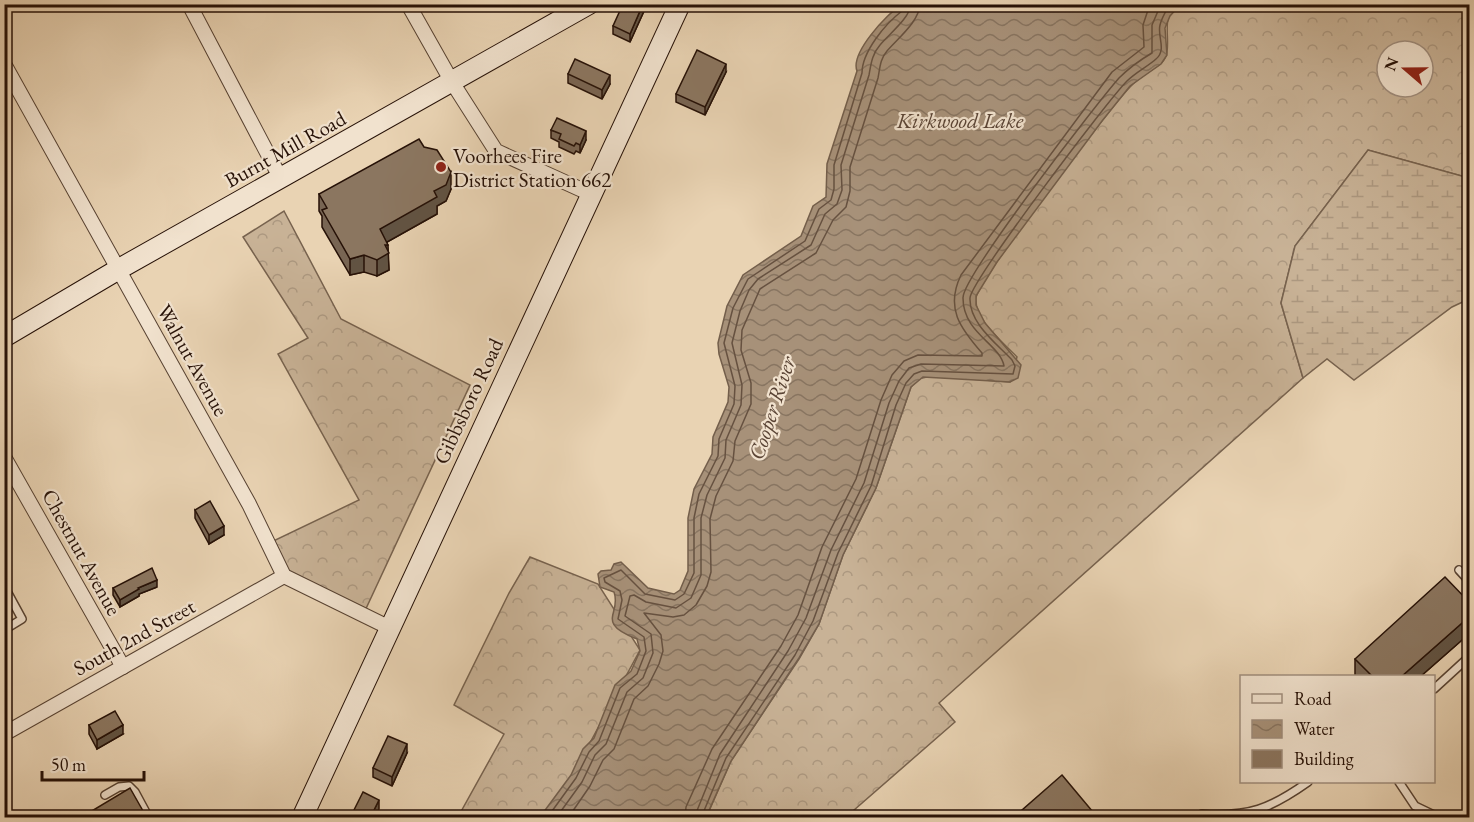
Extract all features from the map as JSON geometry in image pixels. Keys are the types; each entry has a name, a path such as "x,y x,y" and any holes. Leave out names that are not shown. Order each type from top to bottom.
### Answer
{"street":[{"path":"189,4 281,179"},
{"path":"408,4 452,82 496,151 591,194"},
{"name":"Burnt Mill Road","path":"4,337 119,269 590,4"},
{"name":"Gibbsboro Road","path":"302,818 680,4"},
{"name":"Walnut Avenue","path":"4,64 249,504 284,576"},
{"name":"Chestnut Avenue","path":"4,457 123,667"},
{"path":"284,576 390,627"},
{"name":"South 2nd Street","path":"4,734 284,576"}],"lane":[{"path":"1459,570 1470,582"},
{"path":"4,586 22,619 4,630"},
{"path":"1435,688 1470,656"},
{"path":"1201,818 1202,814 1233,816 1251,813 1283,799 1307,783"},
{"path":"1400,783 1415,806 1440,818"},
{"path":"105,795 119,787 129,786 135,792 149,818"}],"green space":[{"path":"1180,4 1469,5 1469,178 1368,150 1295,246 1281,303 1303,378 939,703 955,722 846,817 706,818 731,761 799,659 819,624 843,555 876,488 911,387 918,379 931,376 1010,382 1017,357 984,322 976,298 982,285 1020,229 1097,127 1133,84 1165,59 1169,17 1172,9"},
{"path":"1368,150 1469,178 1469,299 1452,307 1354,380 1327,359 1303,378 1281,303 1295,246"},
{"path":"284,211 341,319 470,385 363,615 292,580 267,544 359,500 278,354 308,338 243,237"},
{"path":"530,557 598,584 640,650 550,817 458,817 504,734 454,705 509,593"}],"water":[{"name":"Kirkwood Lake","path":"901,5 1180,5 1170,16 1165,28 1167,55 1161,64 1130,86 1102,121 997,262 976,296 976,305 985,323 1021,365 1018,378 1010,382 923,377 911,387 876,488 843,555 819,624 731,761 706,817 540,817 571,775 583,749 594,738 615,685 631,671 640,651 637,639 616,628 612,617 616,600 614,592 600,587 598,574 601,571 611,570 614,564 621,562 648,588 674,594 680,590 688,571 688,518 694,489 712,454 713,437 728,402 729,387 718,343 727,306 743,275 801,236 813,206 826,197 827,164 857,71 856,63 859,54 879,25"}],"building":[{"path":"623,4 643,4 630,34 613,26"},
{"path":"697,50 726,64 705,107 676,94"},
{"path":"575,59 610,75 602,90 568,74"},
{"path":"557,118 586,131 580,145 576,143 574,146 559,139 561,134 551,130"},
{"path":"419,139 424,147 437,150 451,172 446,185 434,191 437,197 380,229 388,245 385,245 389,253 377,260 364,255 350,259 322,210 327,208 319,194"},
{"path":"210,501 224,526 209,535 195,510"},
{"path":"152,568 157,580 138,588 120,600 113,588"},
{"path":"1445,577 1470,603 1470,616 1403,675 1371,675 1355,659"},
{"path":"115,711 123,725 97,740 89,725"},
{"path":"388,736 407,744 392,777 373,768"},
{"path":"1062,775 1098,818 1013,818"},
{"path":"130,788 147,818 80,818"},
{"path":"363,792 379,800 370,818 358,818 352,814"}],"place":[{"name":"Voorhees Fire District Station 662","path":"441,167"}],"water label":[{"name":"Cooper River","path":"772,408"}]}
